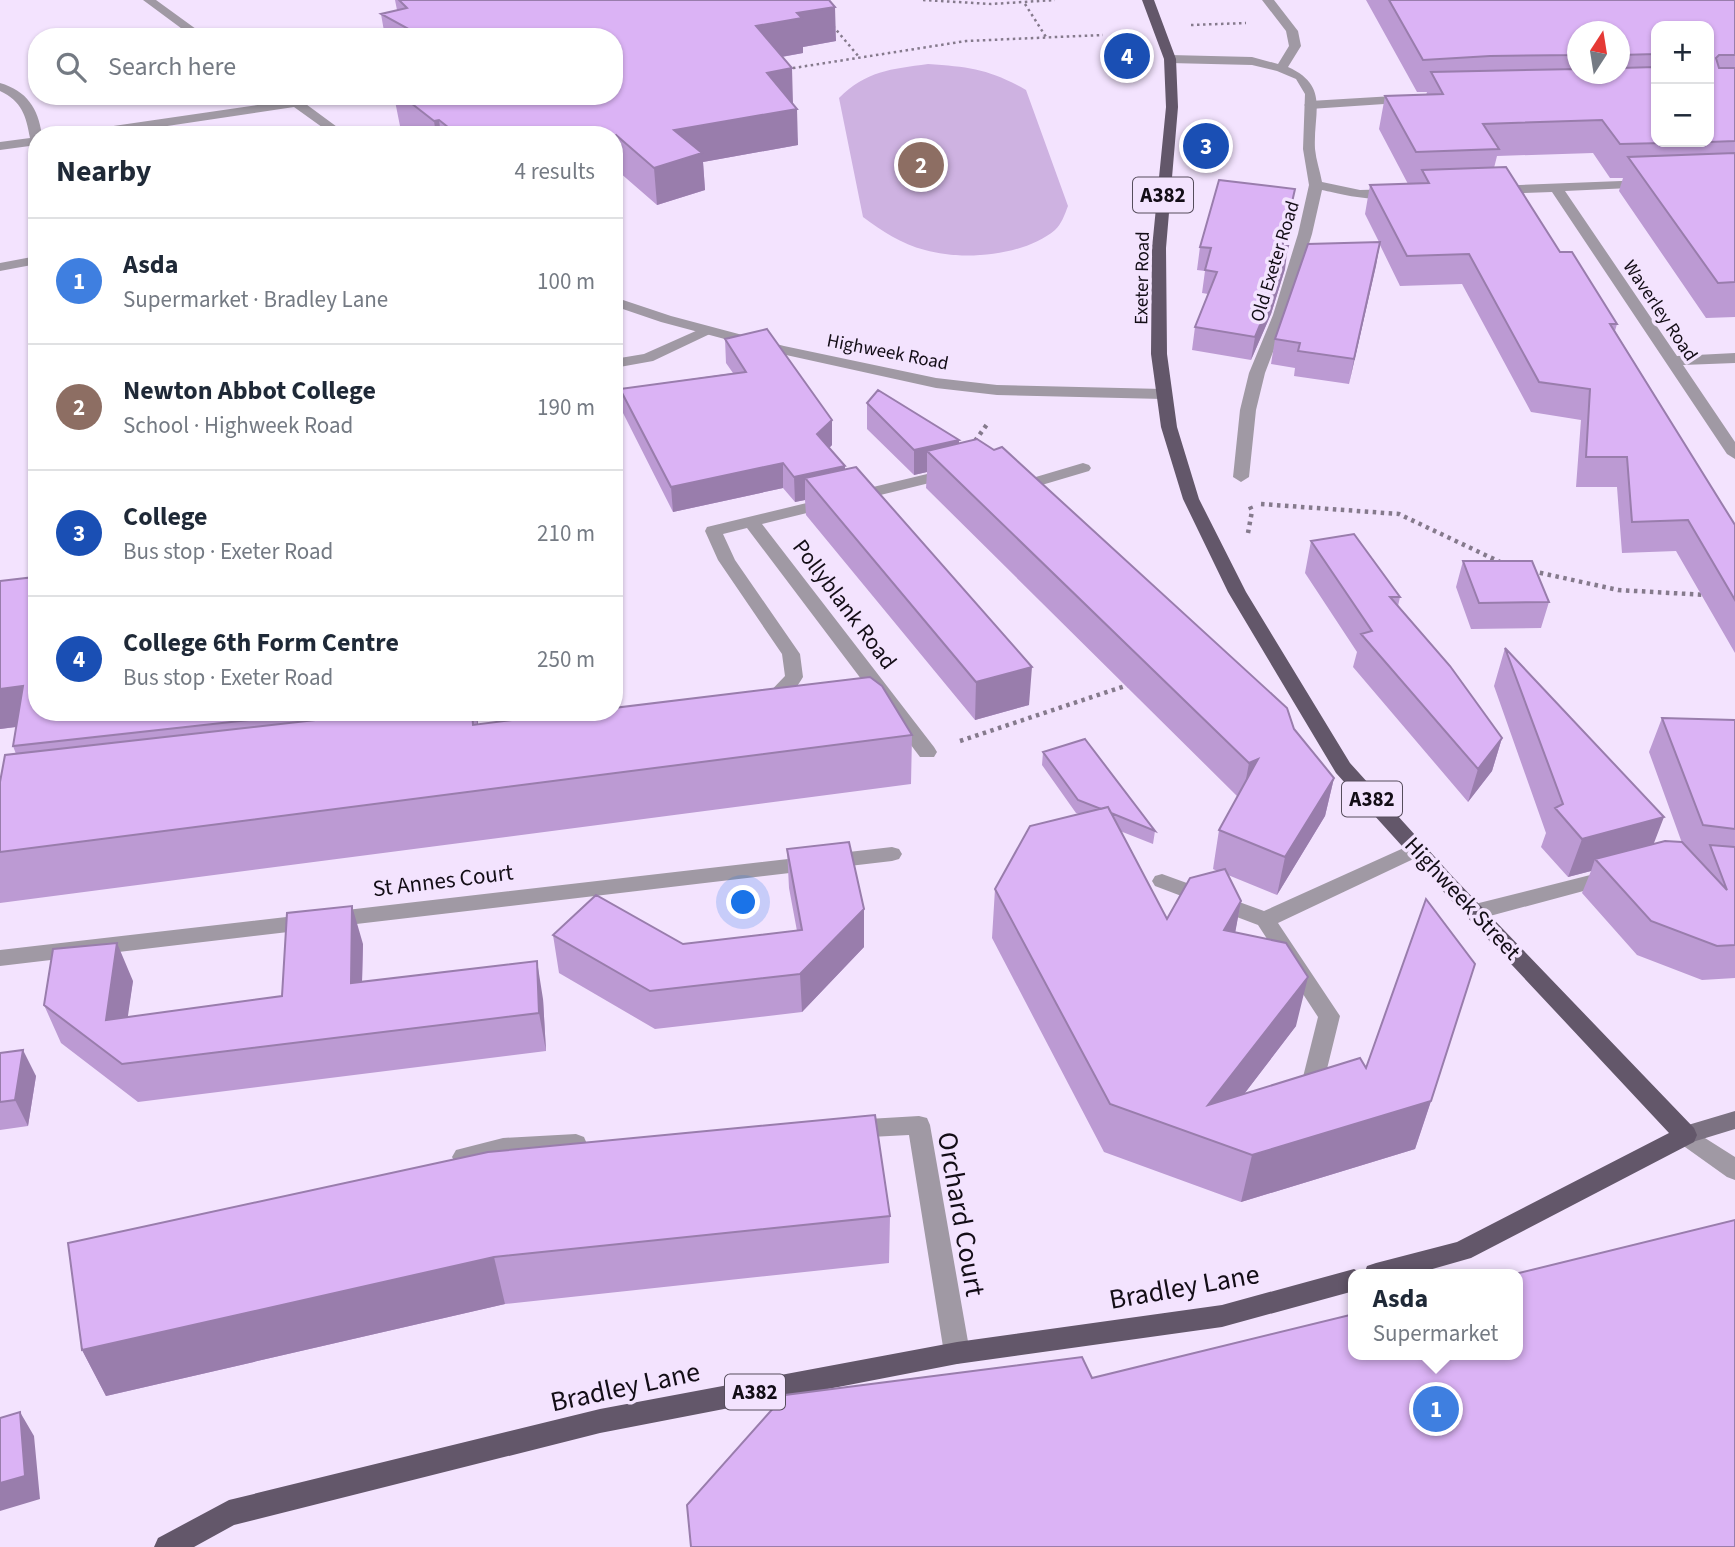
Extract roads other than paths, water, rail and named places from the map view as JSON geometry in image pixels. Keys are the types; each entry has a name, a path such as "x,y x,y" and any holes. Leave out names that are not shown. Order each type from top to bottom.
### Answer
{"main road":[{"name":"Exeter Road","path":"1148,0 1170,59 1172,107 1159,248 1159,354 1163,394"},
{"name":"Highweek Street","path":"1163,394 1169,427 1191,499 1237,592 1343,768 1686,1135"},
{"path":"1394,1269 1461,1251 1686,1135 1735,1120"},
{"name":"Bradley Lane","path":"169,1547 229,1513 573,1427 957,1353 1222,1316 1348,1282"}],"street":[{"path":"149,0 188,28"},
{"path":"1268,0 1292,31 1295,46 1281,68"},
{"name":"Old Exeter Road","path":"1170,59 1252,61 1281,68 1301,77 1311,94 1309,149 1316,186 1305,234 1280,315 1257,373 1248,410 1241,477"},
{"path":"0,87 27,102 33,126"},
{"path":"1310,105 1430,98"},
{"path":"134,126 261,105"},
{"path":"298,105 329,126"},
{"path":"0,146 28,142"},
{"path":"1479,191 1666,183"},
{"path":"1316,186 1360,194 1413,193"},
{"name":"Waverley Road","path":"1556,188 1735,454"},
{"path":"0,267 28,262"},
{"name":"Highweek Road","path":"623,305 706,330 880,373 936,383 997,390 1163,394"},
{"path":"623,362 648,358 706,330"},
{"path":"1672,361 1735,358"},
{"path":"749,713 777,698 794,677 791,654 727,560 713,531 974,468"},
{"path":"1022,470 1040,487 1083,468"},
{"name":"Pollyblank Road","path":"750,520 927,752"},
{"path":"1265,920 1417,849"},
{"name":"St Annes Court","path":"0,958 693,875 892,854"},
{"path":"1475,912 1626,872"},
{"path":"1162,881 1265,920 1329,1016 1313,1081"},
{"name":"Orchard Court","path":"822,1130 919,1125 957,1353"},
{"name":"Highweek Street","path":"1686,1135 1735,1170"},
{"path":"436,1163 503,1149 600,1143"}],"place":[{"name":"College 6th Form Centre","path":"1127,56"},
{"name":"College","path":"1206,146"},
{"name":"Newton Abbot College","path":"921,165"},
{"name":"Asda","path":"1436,1409"}]}
